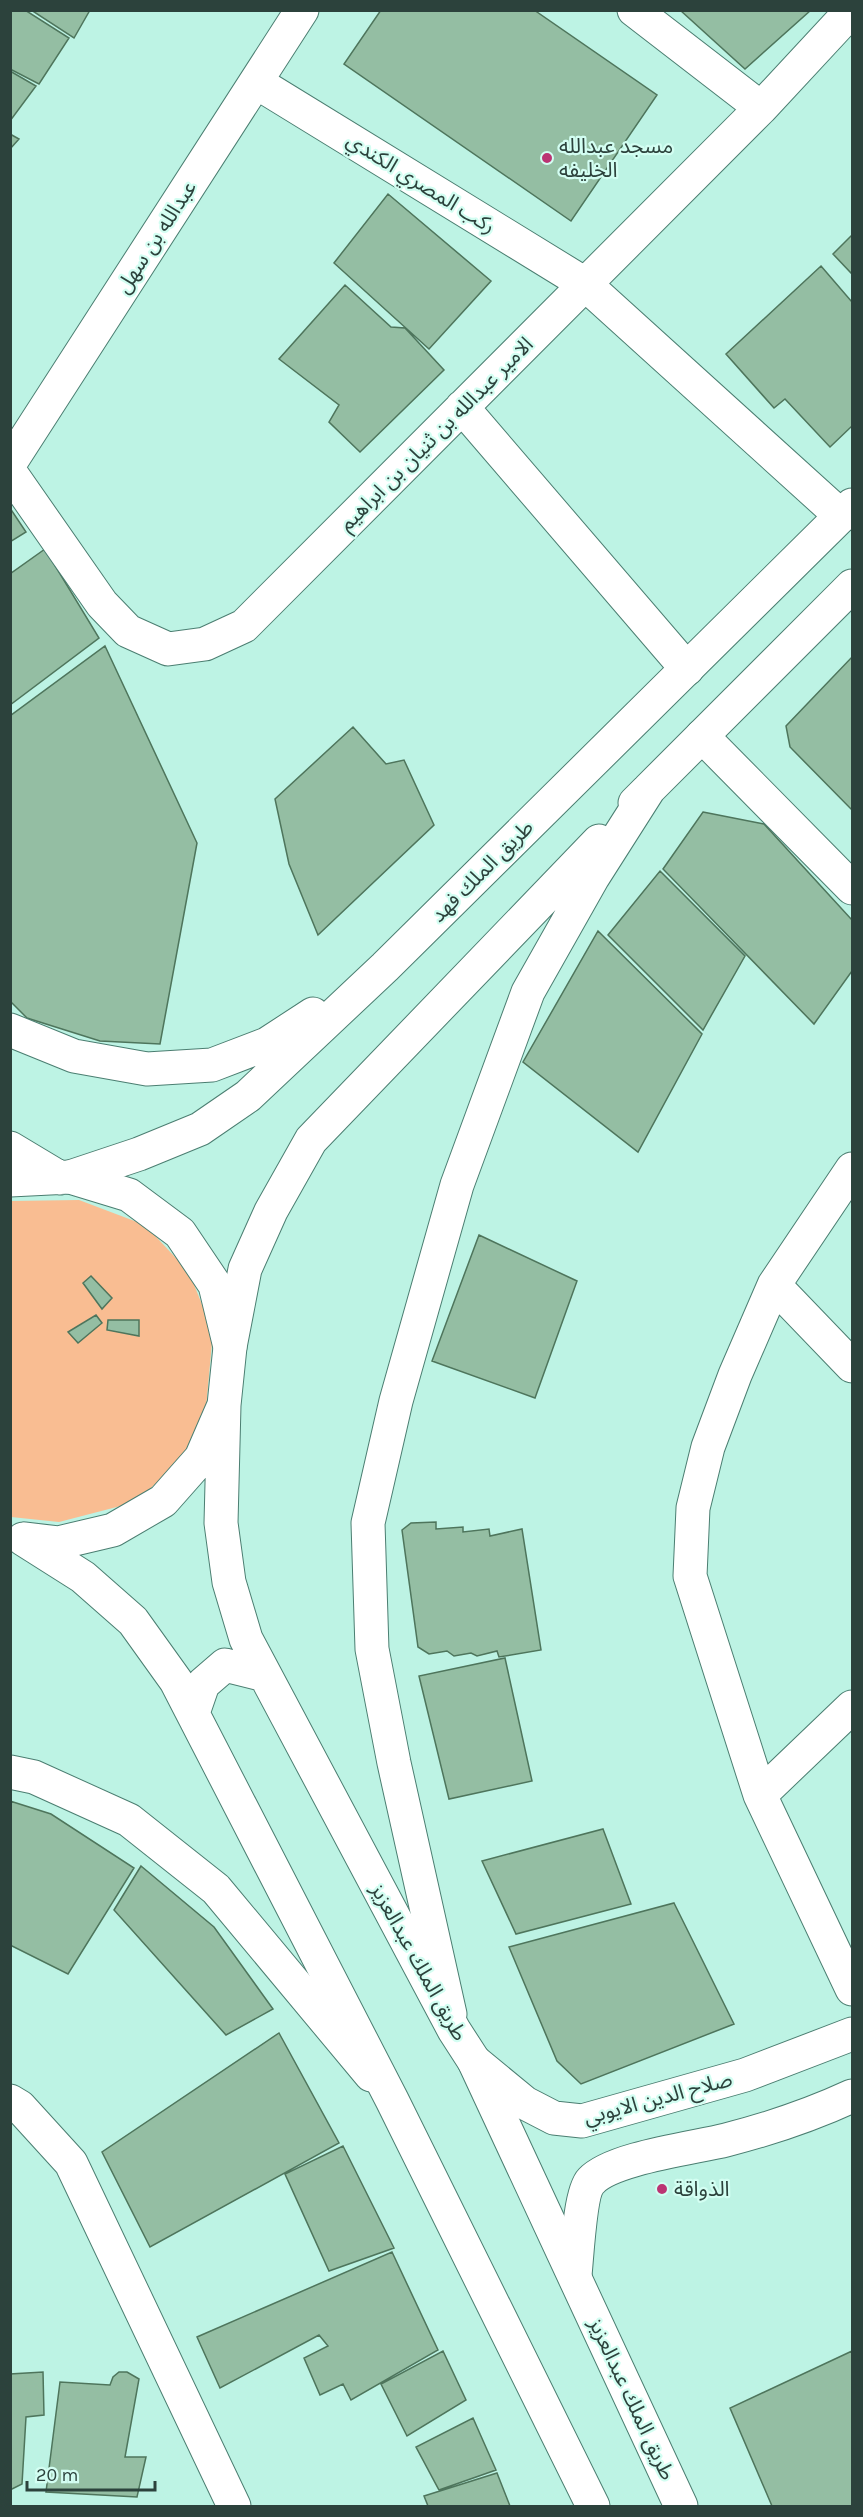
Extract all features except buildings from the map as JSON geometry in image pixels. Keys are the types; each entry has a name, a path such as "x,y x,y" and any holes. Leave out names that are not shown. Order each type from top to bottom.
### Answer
{"main road":[{"name":"عبدالله بن سهل","path":"10,463 302,10"},
{"path":"634,10 761,108"},
{"name":"الامير عبدالله بن ثنيان بن ابراهيم","path":"10,472 102,604 128,632 168,649 205,644 244,626 761,108 852,10"},
{"name":"ركب المصري الكندي","path":"256,82 585,284 847,511"},
{"path":"462,407 687,669"},
{"name":"طريق الملك فهد","path":"65,1177 139,1154 200,1129 248,1096 385,967 847,511"},
{"path":"17,1538 58,1543 113,1530 163,1501 201,1458 224,1405 230,1347 245,1269 271,1210 311,1140 649,789 852,586"},
{"path":"702,736 852,888"},
{"path":"454,2030 394,1762 372,1649 368,1523 396,1401 457,1185 528,992 593,877 649,789"},
{"path":"10,1030 74,1056 147,1069 212,1065 267,1044 385,967"},
{"path":"10,1148 65,1177 129,1195 180,1233 215,1286 230,1347"},
{"path":"852,1169 774,1285 735,1376 708,1447 693,1508 690,1576 760,1795 852,1989"},
{"path":"10,1180 65,1177"},
{"path":"774,1285 852,1366"},
{"name":"طريق الملك عبدالعزيز","path":"224,1405 221,1523 229,1582 246,1639 454,2030 474,2061 681,2506"},
{"path":"17,1538 82,1576 133,1621 176,1681 393,2100 593,2506"},
{"path":"192,1713 203,1684 225,1665 265,1675"},
{"path":"760,1795 852,1707"},
{"path":"10,1772 34,1777 129,1820 216,1889 393,2100"},
{"name":"صلاح الدين الايوبي","path":"474,2061 525,2103 554,2118 582,2121 745,2075 852,2034"},
{"path":"575,2276 583,2206 589,2182 607,2169 728,2139 830,2106 852,2096"},
{"path":"10,2101 20,2107 71,2163 234,2506"}],"shaded area":[{"path":"79,1200 145,1225 189,1272 213,1332 206,1408 185,1456 136,1502 59,1522 11,1517 11,1201"}],"place":[{"name":"مسجد عبدالله الخليفه","path":"547,158"},
{"name":"الذواقة","path":"662,2189"}]}
